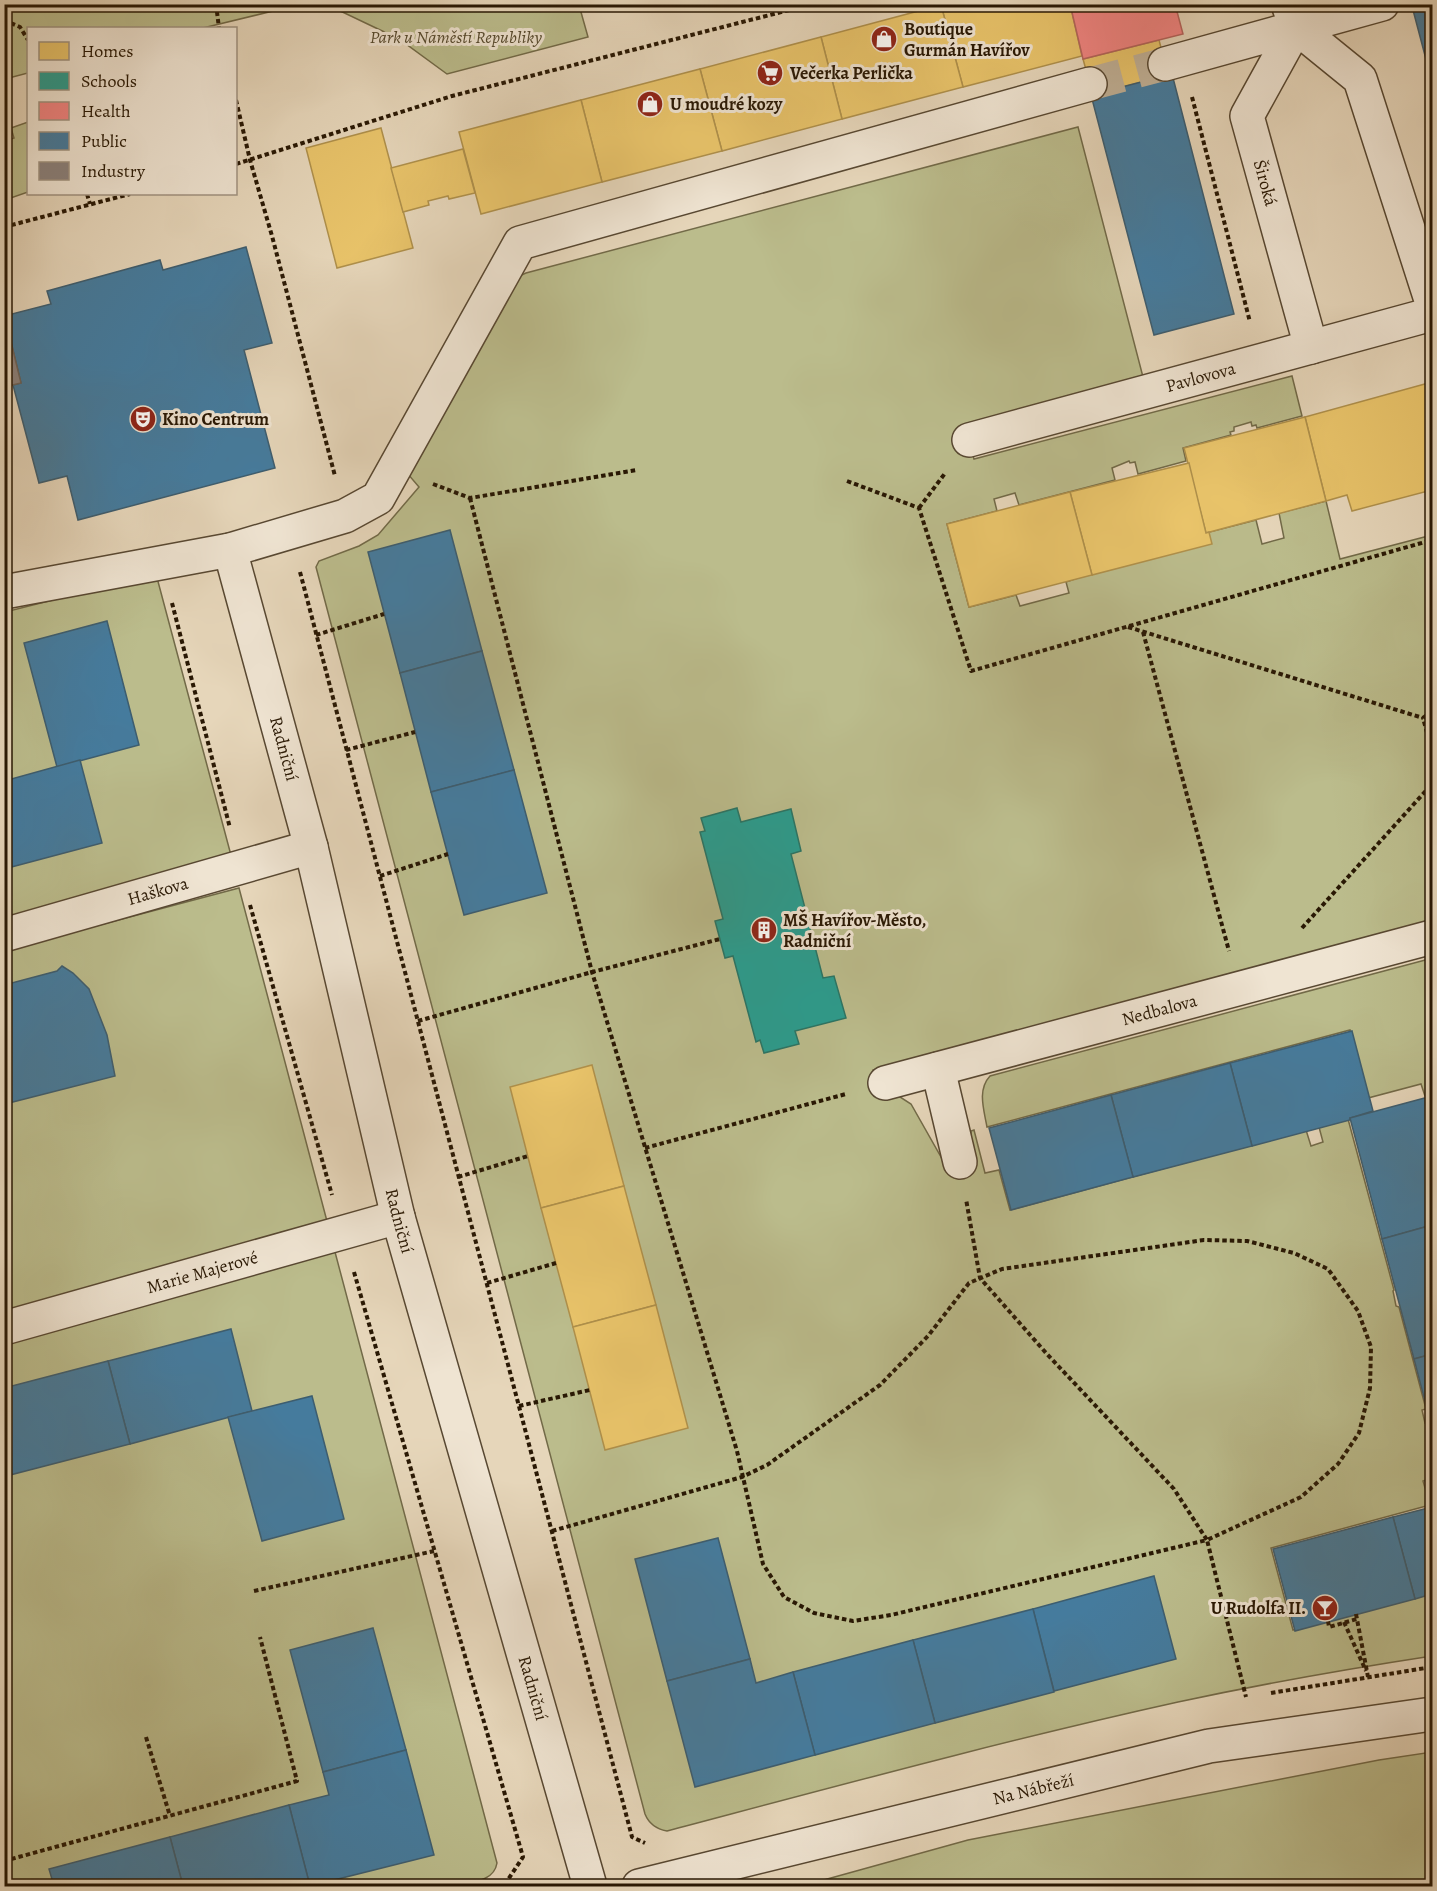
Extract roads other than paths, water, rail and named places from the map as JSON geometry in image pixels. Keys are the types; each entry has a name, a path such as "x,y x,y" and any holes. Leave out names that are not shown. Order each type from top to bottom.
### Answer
{"street":[{"path":"1177,60 1292,16 1382,4"},
{"path":"1292,16 1360,80 1432,303"},
{"name":"Široká","path":"1292,16 1247,116 1311,347"},
{"path":"4,592 231,549 345,516 378,498 520,243 1090,84"},
{"name":"Pavlovova","path":"969,440 1432,314"},
{"name":"Radniční","path":"231,549 311,847 398,1217 590,1887"},
{"name":"Haškova","path":"4,935 311,847"},
{"name":"Nedbalova","path":"885,1083 1432,937"},
{"path":"938,1069 960,1162"},
{"name":"Marie Majerové","path":"4,1328 398,1217"},
{"name":"Na Nábřeží","path":"654,1883 1209,1746 1432,1714"}],"tunnel":[{"path":"1090,84 1165,64"}],"place":[{"name":"Boutique Gurmán Havířov","path":"884,39"},
{"name":"Večerka Perlička","path":"770,73"},
{"name":"U moudré kozy","path":"650,104"},
{"name":"Kino Centrum","path":"143,419"},
{"name":"MŠ Havířov-Město, Radniční","path":"764,930"},
{"name":"U Rudolfa II.","path":"1325,1608"}],"park label":[{"name":"Park u Náměstí Republiky","path":"456,37"}]}
